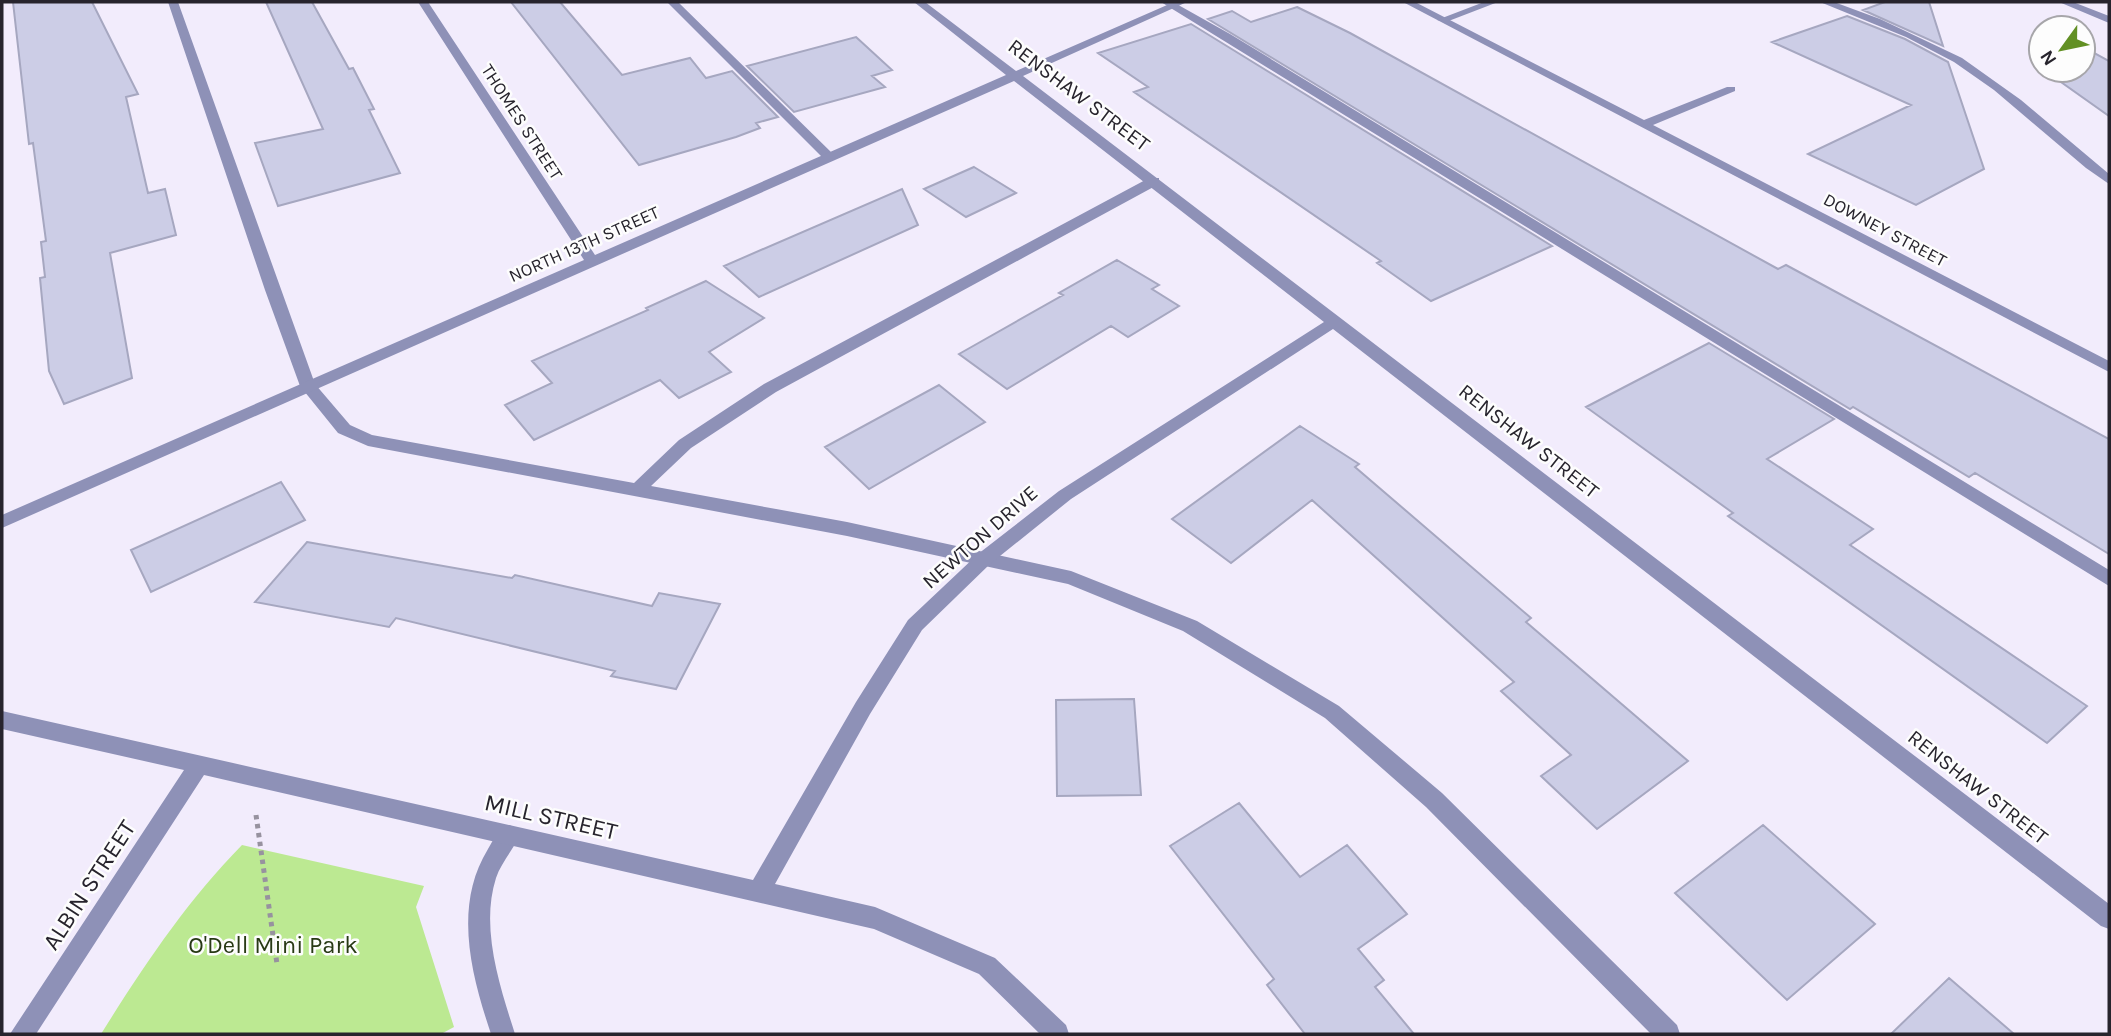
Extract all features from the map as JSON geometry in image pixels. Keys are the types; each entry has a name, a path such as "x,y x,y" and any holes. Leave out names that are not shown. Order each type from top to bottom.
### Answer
{"street":[{"path":"173,2 272,290 308,386 344,429 368,440 847,529 1071,578 1190,626 1332,712 1434,800 1668,1034"},
{"name":"THOMES STREET","path":"424,2 592,262"},
{"path":"672,2 829,157"},
{"name":"RENSHAW STREET","path":"919,2 2109,918"},
{"name":"DOWNEY STREET","path":"1408,2 2109,367"},
{"path":"1442,20 1493,2"},
{"path":"1825,2 1927,43 1960,61 1994,85 2109,180"},
{"path":"2064,2 2109,20"},
{"path":"1173,3 2109,579"},
{"name":"NORTH 13TH STREET","path":"2,522 1173,3"},
{"path":"1645,124 1731,89"},
{"path":"637,490 685,444 770,388 1154,181"},
{"name":"NEWTON DRIVE","path":"759,891 863,708 915,625 984,559 1065,495 1336,321"},
{"name":"MILL STREET","path":"2,720 875,918 987,966 1057,1034"},
{"name":"ALBIN STREET","path":"22,1034 200,764"},
{"path":"503,1034 489,990 479,930 485,879 509,835"}],"path":[{"path":"250,776 277,964"}],"green space":[{"name":"O'Dell Mini Park","path":"242,845 424,886 416,907 454,1027 441,1034 101,1034 166,936 202,889"}],"building":[{"path":"13,2 92,2 138,94 126,97 148,193 165,189 176,235 110,253 132,378 64,404 49,371 40,278 45,277 41,242 46,241 33,143 29,144"},
{"path":"266,2 312,2 349,69 353,68 374,109 369,110 400,173 278,206 255,143 323,129"},
{"path":"511,2 560,2 622,75 690,58 706,78 732,71 778,117 756,123 760,128 736,137 639,165"},
{"path":"1885,2 1929,2 1943,46 1863,10"},
{"path":"1297,7 1350,33 1778,269 1786,265 2109,439 2109,554 1975,473 1969,477 1853,407 1850,409 1208,19 1232,11 1251,22"},
{"path":"1847,16 1905,39 1948,62 1984,169 1916,205 1808,154 1911,105 1772,42"},
{"path":"1191,24 1552,246 1431,301 1377,263 1381,261 1134,92 1148,87 1098,53"},
{"path":"856,37 892,70 872,76 885,87 794,112 747,66"},
{"path":"2097,54 2109,61 2109,116 2064,84 2097,84"},
{"path":"974,167 1016,193 966,217 924,189"},
{"path":"902,189 918,225 759,297 724,266"},
{"path":"1117,260 1159,285 1152,289 1179,306 1128,337 1111,326 1007,389 959,354 1063,295 1059,293"},
{"path":"706,281 764,318 709,352 731,372 679,398 660,380 534,440 505,405 552,383 532,361 648,310 646,308"},
{"path":"1709,343 1834,419 1767,459 1873,529 1850,545 2087,706 2047,743 1728,516 1733,513 1586,407"},
{"path":"939,385 985,422 869,489 825,447"},
{"path":"1300,426 1359,464 1355,467 1531,618 1526,622 1688,761 1597,829 1541,776 1571,755 1501,691 1514,682 1312,500 1231,563 1172,519"},
{"path":"281,482 305,520 151,592 131,550"},
{"path":"307,542 512,578 515,575 652,606 659,593 720,604 676,689 611,676 615,671 396,618 389,627 255,602"},
{"path":"1134,699 1141,795 1057,796 1056,700"},
{"path":"1239,803 1300,877 1347,845 1407,914 1358,949 1384,980 1375,987 1414,1034 1305,1034 1267,985 1274,979 1170,846"},
{"path":"1763,825 1875,924 1787,1000 1675,893"},
{"path":"1949,978 2014,1034 1891,1034"}]}
